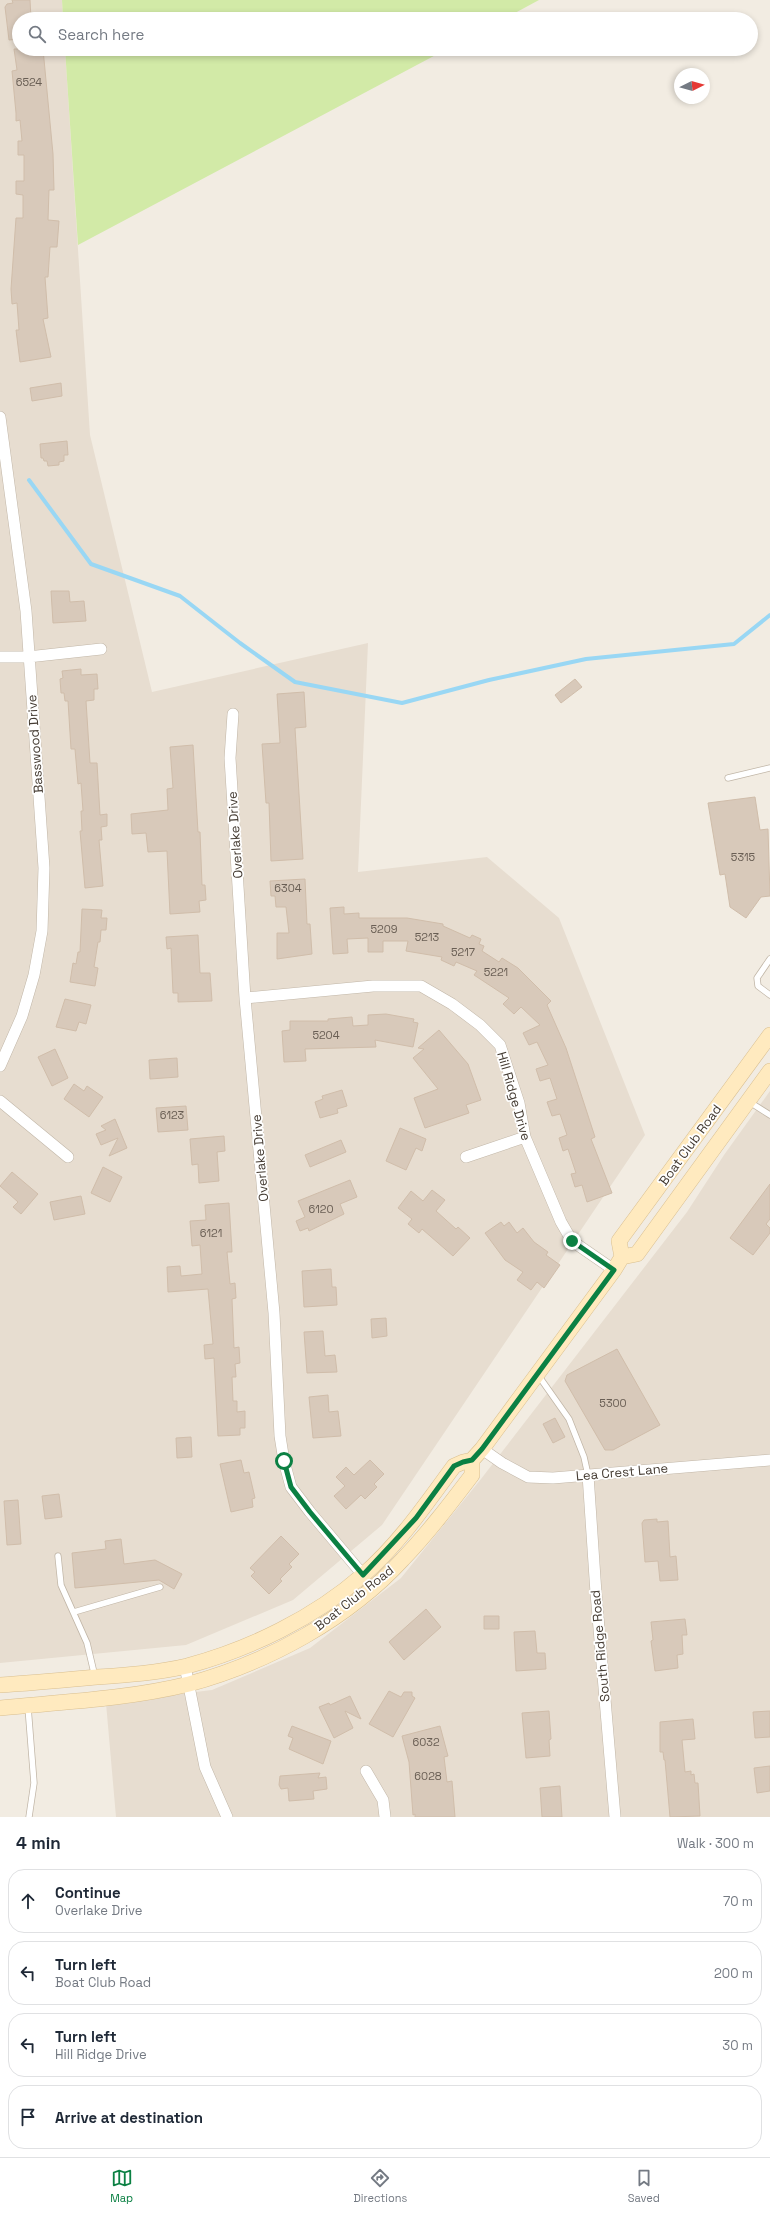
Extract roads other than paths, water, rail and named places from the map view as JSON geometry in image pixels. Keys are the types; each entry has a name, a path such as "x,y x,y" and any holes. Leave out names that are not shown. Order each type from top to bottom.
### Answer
{"main road":[{"name":"Boat Club Road","path":"0,1686 140,1674 185,1666 223,1655 257,1641 318,1610 363,1575 416,1518 454,1466 472,1460 482,1449 614,1270 622,1257 619,1241 770,1036"},
{"name":"Boat Club Road","path":"622,1257 636,1254 770,1071"},
{"name":"Boat Club Road","path":"0,1708 151,1692 189,1684 246,1665 291,1643 329,1621 373,1587 402,1560 472,1475 472,1460"}],"street":[{"name":"Basswood Drive","path":"0,417 26,611 28,657 44,868 42,931 34,975 22,1016 0,1066"},
{"path":"0,657 28,657 101,649"},
{"name":"Overlake Drive","path":"233,714 230,758 245,998 274,1313 280,1436 284,1461 291,1487 363,1575"},
{"name":"Hill Ridge Drive","path":"245,998 373,986 421,986 452,1004 480,1026 500,1045 519,1103 525,1137 561,1222 572,1241 614,1270"},
{"path":"0,1100 68,1156"},
{"path":"466,1157 525,1137"},
{"name":"Lea Crest Lane","path":"482,1449 502,1463 528,1477 553,1478 770,1460"},
{"name":"South Ridge Road","path":"588,1475 596,1593 615,1817"},
{"path":"185,1666 205,1767 227,1817"},
{"path":"366,1771 383,1800 385,1817"}],"lane":[{"path":"728,778 770,768"},
{"path":"770,959 757,978 758,986 770,995"},
{"path":"748,1101 770,1115"},
{"path":"537,1374 569,1419 584,1457 588,1475"},
{"path":"58,1556 61,1585 74,1612 90,1654 95,1677"},
{"path":"74,1612 160,1587"},
{"path":"28,1705 34,1783 29,1817"}],"waterway":[{"path":"29,480 91,564 180,596 240,643 295,682 402,703 489,680 586,659 734,644 770,615"}]}
